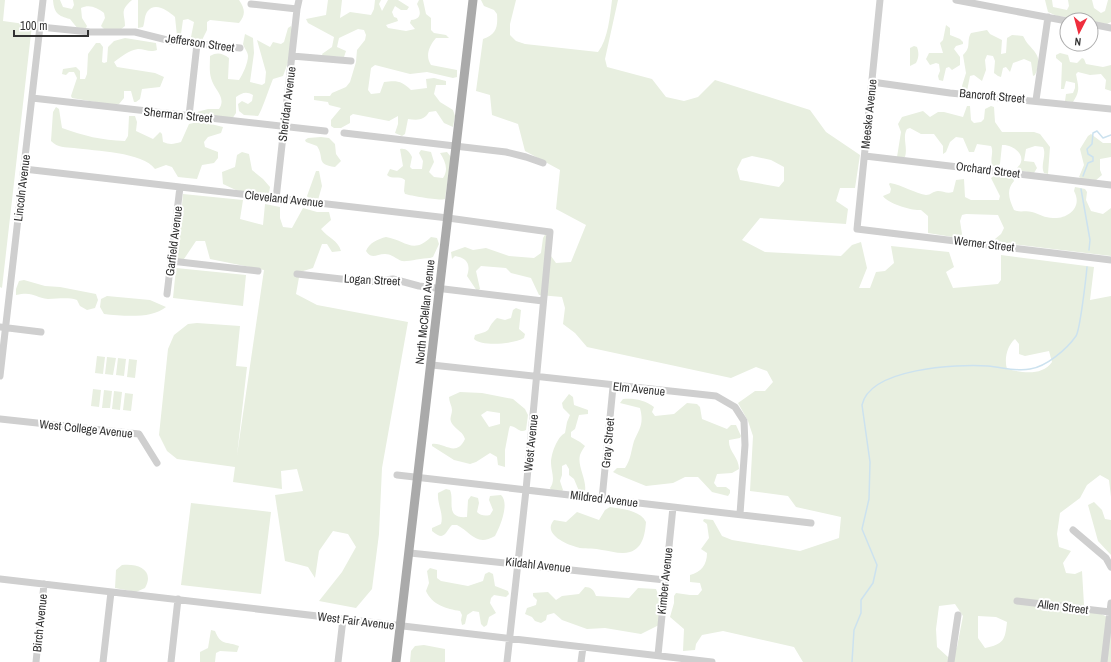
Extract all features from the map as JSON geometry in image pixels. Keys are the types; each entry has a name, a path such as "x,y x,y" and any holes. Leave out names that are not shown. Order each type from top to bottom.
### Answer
{"main road":[{"name":"North McClellan Avenue","path":"396,662 410,553 417,477 432,365 473,0"}],"street":[{"name":"Lincoln Avenue","path":"0,376 3,328 24,170 43,0"},
{"name":"Sheridan Avenue","path":"276,199 299,0"},
{"name":"Meeske Avenue","path":"857,228 880,0"},
{"path":"956,0 1059,19"},
{"path":"251,4 297,9"},
{"path":"1036,100 1048,18"},
{"path":"1099,26 1111,28"},
{"name":"Jefferson Street","path":"40,27 90,32 135,32 171,41 240,48"},
{"path":"189,116 197,44"},
{"path":"292,56 351,61"},
{"name":"Bancroft Street","path":"872,82 950,93 1036,100 1111,109"},
{"name":"Sherman Street","path":"32,98 325,131"},
{"path":"344,133 506,152 526,157 543,164"},
{"name":"Orchard Street","path":"865,156 1111,185"},
{"name":"Cleveland Avenue","path":"24,170 543,230"},
{"name":"Garfield Avenue","path":"167,294 180,187"},
{"name":"Werner Street","path":"857,228 1111,260"},
{"name":"West Avenue","path":"507,662 526,490 550,232 543,230"},
{"path":"171,261 258,271"},
{"name":"Logan Street","path":"297,274 368,282 393,279 419,286 543,301"},
{"path":"3,328 41,332"},
{"name":"Elm Avenue","path":"432,365 537,378 716,396 735,407 744,421 745,445 740,514"},
{"name":"Gray Street","path":"602,498 613,386"},
{"name":"West College Avenue","path":"0,419 139,434 157,463"},
{"name":"Mildred Avenue","path":"397,475 810,523"},
{"name":"Kimber Avenue","path":"658,655 673,507"},
{"path":"1073,530 1106,558 1111,567"},
{"name":"Kildahl Avenue","path":"410,553 518,563 665,580"},
{"name":"West Fair Avenue","path":"0,579 712,662"},
{"name":"Birch Avenue","path":"36,662 44,584"},
{"path":"103,662 111,592"},
{"path":"171,662 178,599"},
{"name":"Allen Street","path":"1017,601 1110,612"},
{"path":"1104,662 1111,603"},
{"path":"951,662 958,615"},
{"path":"338,662 343,619"},
{"path":"582,662 583,647"},
{"path":"636,661 637,653"}],"green space":[{"path":"0,0 5,0 3,21 32,25 2,288 0,287"},
{"path":"53,0 60,0 63,7 72,9 74,5 73,0 132,0 125,7 125,26 120,30 104,29 101,26 105,18 104,13 96,8 87,6 81,8 82,18 87,26 86,28 78,29 70,19 62,17 57,13 54,8"},
{"path":"138,0 239,0 243,6 244,14 239,23 210,20 207,22 207,30 202,40 195,41 191,37 194,22 188,19 183,20 181,34 177,36 175,17 158,7 154,7 147,12 143,27 138,28"},
{"path":"328,0 342,0 340,18 350,12 371,15 374,9 375,0 381,0 379,4 382,11 388,0 398,0 409,7 407,10 401,10 395,6 392,12 398,21 386,25 388,28 406,31 415,29 410,23 411,20 419,17 420,12 417,4 419,0 423,0 426,14 431,18 431,30 434,33 446,35 449,38 436,38 431,44 428,55 429,62 431,65 457,70 457,77 453,78 427,72 410,74 375,65 371,68 368,90 371,94 380,93 384,82 389,81 402,83 411,90 427,88 426,79 434,78 446,81 446,85 436,85 434,94 440,102 453,110 455,116 453,127 444,123 436,111 429,112 425,117 420,119 408,119 405,134 402,136 395,133 398,124 398,116 389,121 353,114 350,116 350,123 341,128 334,128 331,126 331,120 341,108 329,105 328,102 314,100 314,96 330,96 332,93 346,87 350,82 356,62 357,50 365,40 366,35 364,30 358,29 339,38 337,47 346,51 344,57 323,56 322,54 332,47 334,37 308,23 306,19 326,15"},
{"path":"481,0 516,0 510,24 510,35 516,41 525,44 598,52 606,34 612,0 618,0 605,59 607,67 652,79 666,97 684,101 698,97 715,80 810,110 826,132 860,155 855,188 840,188 836,201 848,209 846,224 760,218 742,240 765,252 841,256 852,245 861,242 867,268 859,288 870,288 876,272 885,271 894,263 891,246 949,252 954,267 946,272 953,288 998,284 1001,280 1001,255 1094,267 1090,300 1111,296 1111,497 1109,480 1100,475 1087,485 1080,498 1060,513 1057,534 1059,547 1071,551 1063,563 1066,573 1075,574 1082,571 1084,605 1111,619 1111,662 803,662 794,647 723,631 702,635 696,644 695,650 683,651 684,629 670,617 674,603 674,596 676,593 698,595 702,590 700,583 690,582 690,575 703,567 707,557 707,553 701,549 709,538 707,524 703,521 704,519 713,520 722,536 732,540 800,551 839,538 841,517 796,507 788,496 750,491 753,436 748,421 738,403 755,391 765,391 773,382 767,371 756,367 731,378 587,347 575,333 563,324 565,308 562,297 539,295 531,278 511,273 506,268 481,266 476,271 480,289 477,291 467,276 467,262 462,258 455,256 452,259 451,252 465,247 473,250 486,248 509,256 534,258 541,253 543,238 546,233 548,236 551,256 556,263 571,262 586,225 556,209 560,170 525,151 518,124 492,115 490,95 476,91 483,39 493,33 497,23 497,14 494,10 484,6","holes":["752,156 771,160 784,167 784,181 779,187 740,180 737,169 742,159","1015,339 1019,344 1019,354 1025,356 1049,351 1052,362 1043,370 1032,372 1019,372 1007,369 1007,353","955,604 963,616 957,647 948,657 937,647 936,629 939,606","978,616 996,617 1007,622 1004,637 1000,643 985,648 978,638"]},
{"path":"1045,0 1052,0 1053,7 1067,10 1069,6 1068,0 1092,0 1094,8 1101,13 1105,11 1108,0 1111,0 1111,22 1107,24 1099,23 1099,12 1059,12 1059,16 1048,12"},
{"path":"946,25 950,28 950,35 960,39 963,44 956,46 954,49 960,57 960,65 952,70 949,67 946,68 943,81 939,80 938,76 940,71 939,64 936,63 930,65 926,59 929,53 943,53 940,43 943,40"},
{"path":"291,26 290,57 283,76 273,79 258,116 244,115 239,111 238,104 242,101 248,104 252,101 253,95 246,93 236,97 236,113 232,119 199,114 197,112 208,109 219,109 222,101 210,75 210,56 220,54 229,58 228,79 239,80 248,59 243,44 245,34 253,38 254,53 250,82 262,85 265,83 266,72 257,40 270,47 273,42 281,44 284,42 288,28"},
{"path":"987,30 990,34 1002,40 1001,54 1006,53 1007,38 1012,35 1023,36 1038,58 1038,65 1035,75 1033,76 1031,62 1024,59 1013,63 1010,72 1006,67 1003,68 1001,77 998,76 994,73 995,61 993,56 987,55 985,60 986,70 982,81 974,75 970,76 967,91 964,91 962,86 966,73 963,55 968,47 971,33"},
{"path":"125,38 156,43 157,50 150,51 138,49 131,51 114,62 117,67 155,73 164,77 160,87 142,89 140,99 136,102 134,102 131,91 124,91 124,98 119,104 107,104 72,98 71,96 77,78 74,72 69,72 66,75 62,74 63,69 76,67 80,71 80,79 85,79 87,74 88,54 96,43 100,43 103,47 102,62 104,63 107,62 108,47 114,41"},
{"path":"914,46 917,47 918,57 916,63 910,66 910,48"},
{"path":"1060,53 1068,55 1070,62 1077,63 1082,58 1086,64 1103,67 1111,65 1111,91 1105,89 1106,80 1101,74 1090,75 1078,72 1076,74 1078,88 1077,94 1073,102 1065,101 1066,94 1073,93 1075,83 1066,81 1064,89 1061,89 1062,63 1056,58 1056,55"},
{"path":"967,106 970,106 971,120 974,123 981,122 984,119 985,109 991,106 994,107 995,122 1002,132 1034,132 1040,134 1050,147 1048,174 1044,173 1043,170 1043,147 1035,146 1026,149 1024,161 1034,162 1037,168 1034,173 1017,170 1021,162 1021,158 1016,149 1012,147 1002,145 1000,164 996,167 992,165 991,146 977,144 974,152 969,152 963,138 956,137 950,142 946,152 943,154 943,146 934,134 921,134 910,128 907,129 905,135 905,157 897,157 901,132 898,124 902,117 923,111 930,117 938,112 944,112 963,117"},
{"path":"56,107 59,109 62,128 108,140 125,141 128,136 129,116 135,116 137,122 136,131 153,139 160,132 162,134 163,142 170,144 181,142 189,124 201,123 223,127 221,133 208,137 204,142 205,147 218,152 218,158 214,163 202,165 197,179 178,177 172,167 166,165 155,169 149,163 140,159 118,153 59,146 51,141 53,112"},
{"path":"1091,134 1103,143 1111,143 1111,157 1100,159 1100,170 1102,175 1095,181 1084,180 1079,177 1084,165 1080,149 1088,136"},
{"path":"308,138 329,138 335,144 336,154 341,161 335,167 325,164 317,146 306,142 305,140"},
{"path":"400,149 406,150 411,155 410,167 412,169 422,169 423,161 419,153 421,150 431,152 434,162 429,172 434,177 443,178 446,168 445,162 440,153 447,152 451,157 445,199 432,199 405,194 405,180 387,175 390,169 397,171 403,166"},
{"path":"242,152 249,154 252,170 270,187 269,193 238,191 223,184 222,172 235,167 237,155"},
{"path":"316,171 319,171 322,186 318,200 309,199 307,196"},
{"path":"994,176 1013,178 1014,181 1011,184 1009,195 1014,210 1032,212 1050,218 1059,218 1069,214 1077,202 1074,191 1075,187 1085,189 1087,192 1086,200 1091,211 1103,214 1111,208 1111,256 995,242 995,239 1001,234 1004,228 998,215 962,215 960,221 962,234 959,238 928,233 928,216 921,210 912,209 890,202 883,196 890,193 890,183 926,195 936,191 949,193 953,192 956,180 964,179 965,197 971,200 999,200 1000,196 991,178"},
{"path":"183,194 243,200 240,219 263,225 265,204 280,207 280,218 283,227 292,228 303,208 317,212 329,212 331,220 321,229 338,244 341,251 332,252 327,244 322,244 313,268 300,272 296,294 317,305 408,322 382,468 379,534 372,589 356,608 319,601 342,572 356,547 348,534 333,531 319,551 315,578 308,567 285,561 275,495 303,491 297,469 281,471 282,489 233,482 235,467 177,459 167,451 159,435 168,349 174,335 188,324 197,323 240,326 236,366 247,367 237,455 264,270 210,259 205,241 196,241 184,259 177,260"},
{"path":"386,237 414,246 425,242 431,237 437,238 439,244 433,257 423,259 402,261 387,254 372,256 368,254 366,251 367,248 377,240"},
{"path":"176,268 246,275 243,306 173,298"},
{"path":"24,280 45,286 60,287 96,294 98,300 95,308 87,310 80,306 77,300 73,299 48,299 31,294 16,295 16,289 19,281"},
{"path":"107,296 150,300 166,307 160,311 137,316 104,314 100,307 101,299"},
{"path":"516,308 521,310 519,329 525,334 524,338 513,342 498,344 478,342 474,339 475,335 487,331 497,318 505,320 511,318 513,310"},
{"path":"97,356 105,357 103,374 95,373"},
{"path":"107,357 116,358 113,375 105,374"},
{"path":"118,358 126,359 124,376 116,375"},
{"path":"129,359 137,360 135,378 127,377"},
{"path":"93,389 101,390 99,407 91,406"},
{"path":"104,390 112,391 110,408 102,408"},
{"path":"114,391 122,392 120,410 112,409"},
{"path":"460,392 482,393 513,399 525,409 528,415 526,430 522,431 510,426 505,450 505,467 498,465 497,457 490,453 470,464 454,460 432,446 432,444 436,444 450,448 458,448 465,439 451,421 452,407 449,397","holes":["487,411 500,413 500,424 489,427 481,415"]},
{"path":"125,393 133,394 131,411 123,410"},
{"path":"569,394 573,397 574,405 588,410 588,414 579,415 575,429 571,432 571,437 585,446 579,459 585,482 585,491 582,492 579,491 574,479 569,475 569,469 566,464 562,466 560,481 563,490 551,490 550,488 553,482 551,463 552,455 559,438 565,433 570,415 563,408 562,403"},
{"path":"623,399 635,399 647,403 654,407 652,412 655,416 674,414 687,403 697,404 700,407 702,419 727,429 731,425 736,425 741,436 740,438 729,440 729,444 739,465 739,469 732,473 717,474 714,483 717,487 726,487 730,490 728,496 712,492 698,477 685,477 673,483 646,486 613,472 617,468 625,468 627,465 634,441 640,429 641,422 640,408 620,403"},
{"path":"446,489 450,490 453,512 455,515 460,517 467,517 468,500 471,496 478,498 479,503 477,512 486,516 490,515 493,510 489,500 490,496 501,495 505,504 503,515 495,536 483,540 478,539 457,525 452,525 442,536 432,531 432,528 441,524 442,520 438,493"},
{"path":"1094,502 1102,510 1105,519 1111,520 1111,555 1098,541 1088,505"},
{"path":"191,503 271,512 261,594 181,585"},
{"path":"610,507 625,509 640,515 646,522 641,544 630,552 623,553 580,548 558,539 551,530 551,525 554,520 566,522 577,512 599,520 605,510"},
{"path":"122,565 134,565 146,572 148,582 145,588 136,592 115,588 116,570"},
{"path":"430,568 437,570 437,578 441,581 468,586 483,581 485,574 489,572 493,574 495,586 508,591 509,594 506,597 494,595 491,598 490,603 496,613 489,617 487,625 484,627 481,624 479,612 473,611 467,615 465,624 462,625 462,615 460,611 440,606 432,600 426,591 429,583 427,571"},
{"path":"585,587 592,589 596,596 629,598 638,588 656,589 660,600 659,625 641,634 605,628 587,629 562,620 554,613 547,615 546,620 541,623 525,614 527,608 536,605 537,600 533,596 533,593 548,592 556,600 562,596 579,594"},
{"path":"211,630 215,631 219,639 222,641 239,646 237,652 220,651 216,653 215,662 200,662 200,652 208,648"},
{"path":"424,645 445,649 445,662 410,662 411,651 415,646"}],"waterway":[{"path":"1083,176 1088,163 1093,161 1093,157 1088,154 1087,149 1092,144 1093,133 1097,131 1103,138 1111,135"},
{"path":"1081,189 1090,240 1089,250"},
{"path":"852,662 854,630 861,613 861,600 873,583 877,565 862,529 869,499 870,462 862,405 868,393 881,383 897,376 916,371 956,366 988,366 1025,370 1043,365 1062,352 1078,332 1087,267"}]}
